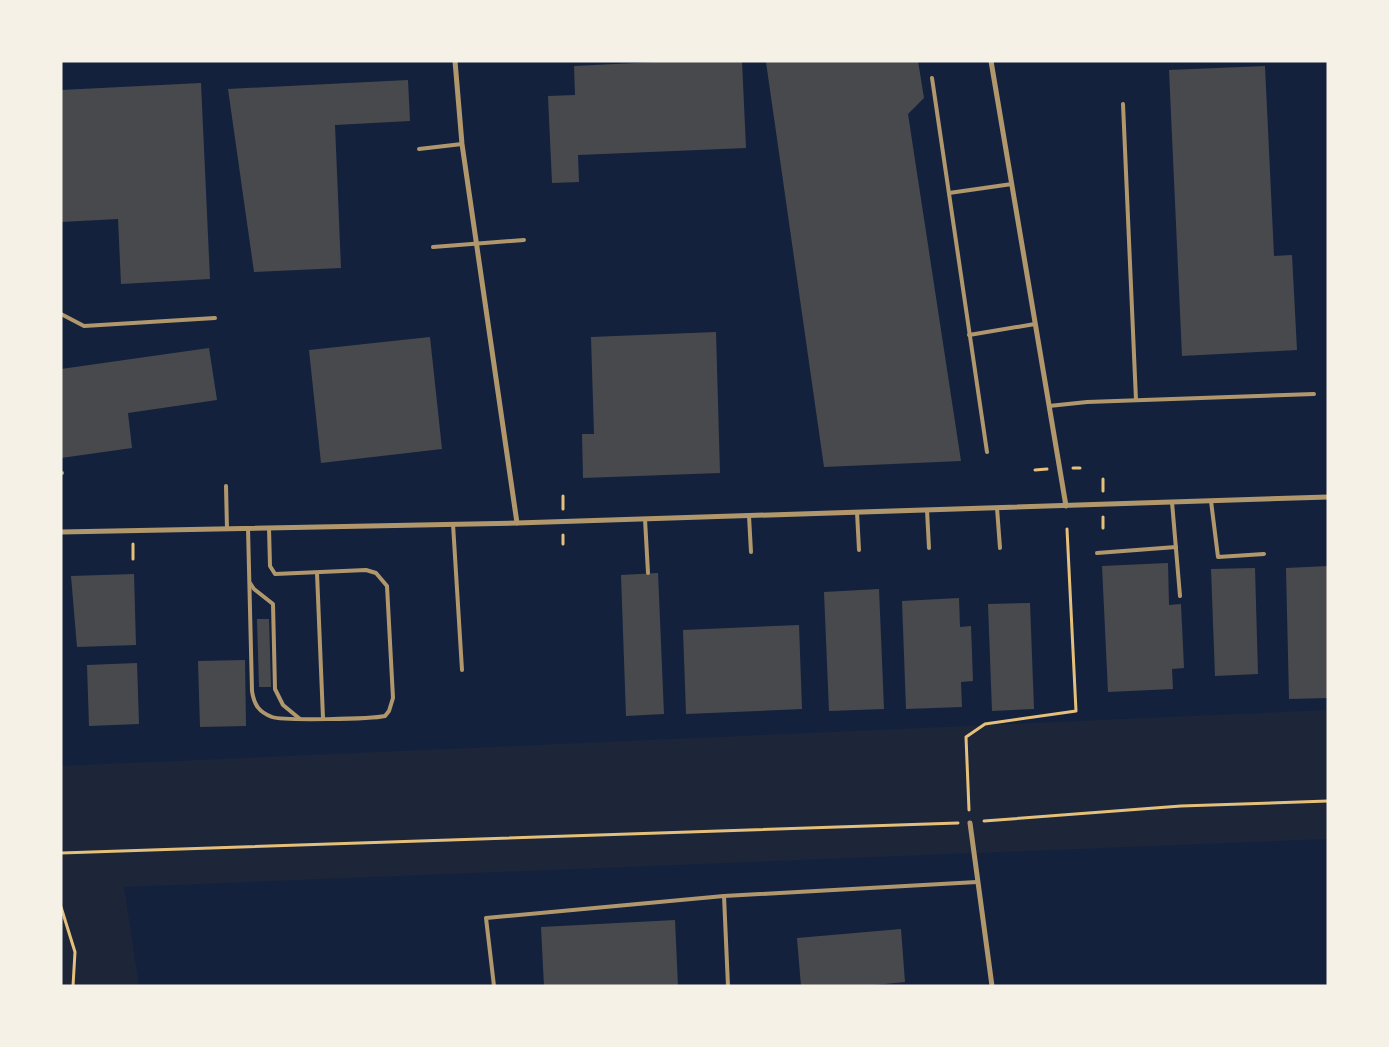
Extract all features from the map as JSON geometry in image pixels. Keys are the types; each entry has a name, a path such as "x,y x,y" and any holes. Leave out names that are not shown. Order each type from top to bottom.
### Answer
{"street":[{"path":"455,61 462,144 517,523"},
{"path":"991,61 1066,506"},
{"path":"61,532 517,523 1328,497"},
{"path":"970,823 992,986"}],"lane":[{"path":"932,78 987,452"},
{"path":"1123,104 1136,400"},
{"path":"419,149 462,144"},
{"path":"949,193 1012,184"},
{"path":"433,247 476,242 524,240"},
{"path":"61,314 84,326 215,318"},
{"path":"969,335 1035,324"},
{"path":"1049,406 1136,400 1314,394"},
{"path":"226,486 227,529"},
{"path":"1211,501 1218,557 1264,554"},
{"path":"1172,502 1180,596"},
{"path":"997,508 1000,548"},
{"path":"927,510 929,548"},
{"path":"857,512 859,550"},
{"path":"749,516 750,552"},
{"path":"645,519 648,573"},
{"path":"453,524 462,670"},
{"path":"248,528 253,702 260,710 271,717 280,719 385,716 392,704 392,688 387,586 383,579 376,573 366,570 275,574 270,566 269,528"},
{"path":"1097,553 1176,547"},
{"path":"317,573 323,718"},
{"path":"249,581 254,589 274,604 275,689 283,705 300,719"},
{"path":"494,986 486,918 724,896 977,882"},
{"path":"724,896 728,986"}],"path":[{"path":"970,823 966,737 985,724 1076,711 1067,530"},
{"path":"61,853 970,823 1181,806 1328,801"},
{"path":"61,908 75,952 73,986"}],"shaded area":[{"path":"1328,710 1328,839 124,887 139,986 61,986 61,766"}],"building":[{"path":"676,61 742,61 746,148 578,155 579,182 552,183 548,96 575,95 574,66"},
{"path":"918,61 924,98 908,114 961,461 824,467 766,62"},
{"path":"1265,66 1274,256 1292,255 1297,350 1182,356 1169,70"},
{"path":"408,80 410,121 335,125 341,268 254,272 228,89"},
{"path":"201,83 210,279 121,284 118,219 61,222 61,90"},
{"path":"716,332 720,473 583,478 582,434 594,434 591,337"},
{"path":"430,337 442,449 321,463 309,350"},
{"path":"209,348 217,400 128,413 132,448 61,458 61,369"},
{"path":"1168,563 1169,605 1181,604 1184,668 1172,669 1173,689 1108,692 1102,566"},
{"path":"1328,566 1328,698 1289,699 1286,568"},
{"path":"1255,568 1258,674 1215,676 1211,569"},
{"path":"658,573 664,714 626,716 621,575"},
{"path":"134,574 136,645 77,647 71,576"},
{"path":"879,589 884,709 829,711 824,592"},
{"path":"959,598 960,627 971,626 973,681 961,682 962,707 906,709 902,601"},
{"path":"1030,603 1034,709 992,711 988,604"},
{"path":"257,619 269,619 271,687 259,687"},
{"path":"799,625 802,709 686,714 683,630"},
{"path":"245,660 246,726 200,727 198,661"},
{"path":"137,663 139,724 89,726 87,665"},
{"path":"675,920 678,986 544,986 541,927"},
{"path":"901,929 905,982 864,986 801,986 797,938"}]}
